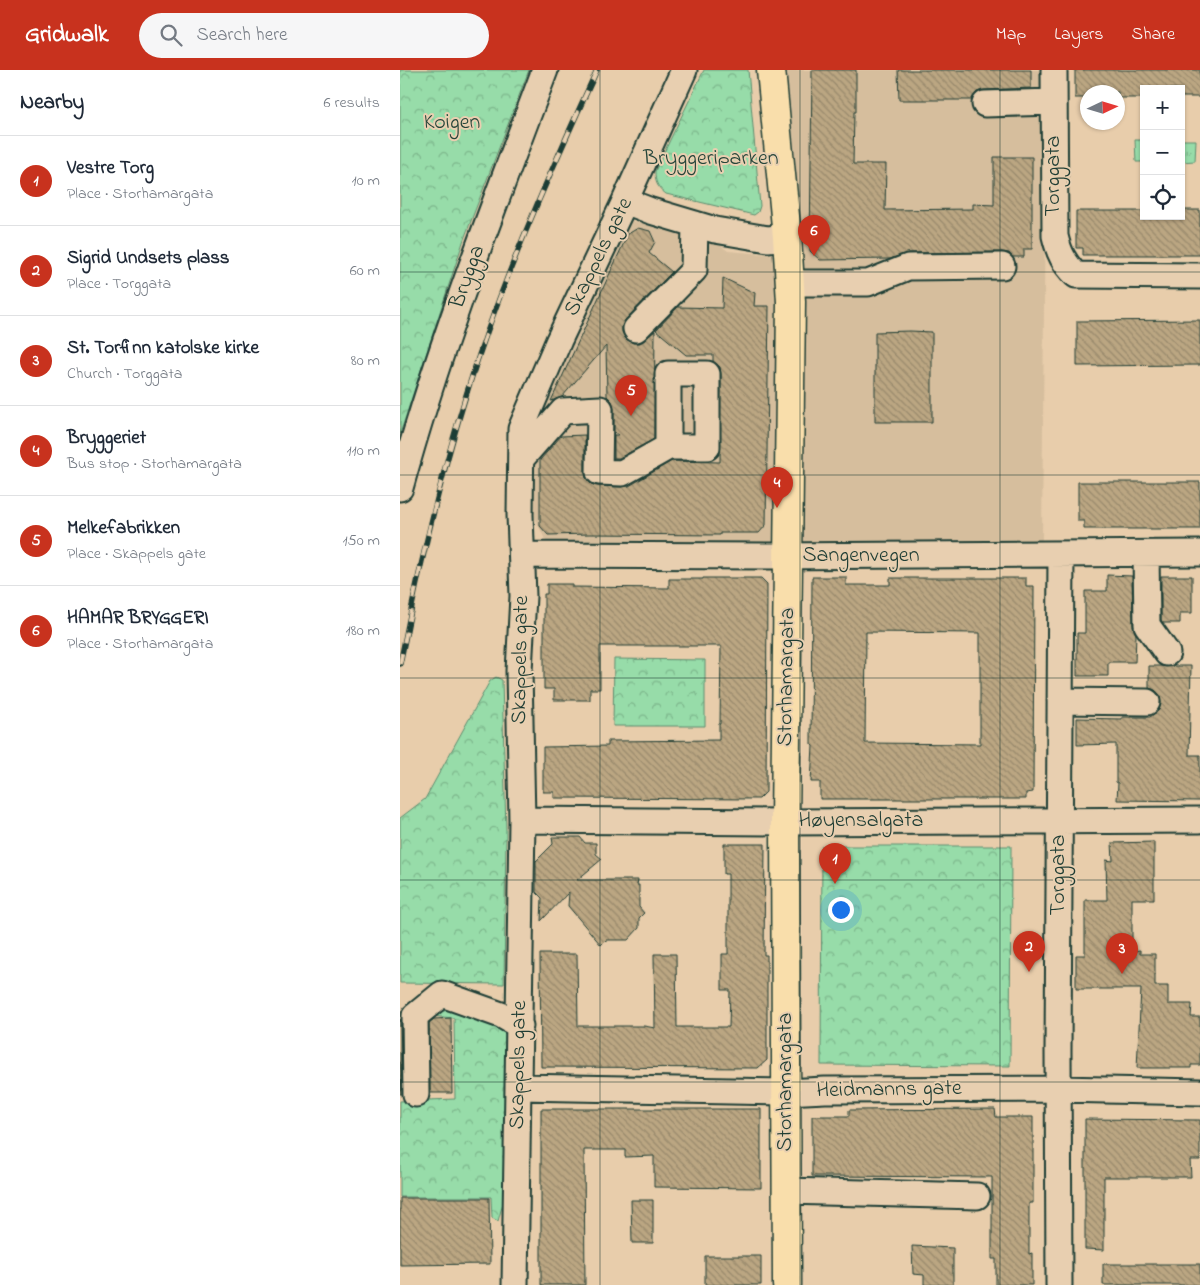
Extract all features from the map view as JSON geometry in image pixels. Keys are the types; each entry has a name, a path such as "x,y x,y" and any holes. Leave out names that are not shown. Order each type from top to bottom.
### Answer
{"main road":[{"name":"Storhamargata","path":"771,70 787,237 791,350 785,822 787,1285"}],"street":[{"name":"Brygga","path":"400,488 419,419 464,286 545,70"},
{"name":"Skappels gate","path":"515,1285 522,820 519,670 522,596 521,429 558,340 625,202 684,70"},
{"name":"Torggata","path":"1054,70 1055,236 1059,253 1066,264 1076,274 1200,276"},
{"path":"985,104 1054,102"},
{"path":"625,202 715,230 768,239 787,237"},
{"path":"636,329 694,270 695,224"},
{"path":"790,283 868,283 908,267 1002,266"},
{"path":"521,459 564,411 600,409 600,472 622,473 668,447"},
{"name":"Sangenvegen","path":"522,555 788,556 1200,553"},
{"name":"Torggata","path":"1059,1285 1061,554"},
{"path":"1146,554 1147,625 1167,653"},
{"path":"1060,702 1147,702"},
{"name":"Høyensalgata","path":"522,820 785,822 918,826 1060,819 1200,820"},
{"path":"416,1094 415,1016 442,994 501,1015 520,1026"},
{"name":"Heidmanns gate","path":"519,1088 786,1092 825,1090 1059,1089 1200,1092"},
{"path":"786,1191 977,1196"}],"shaded area":[{"path":"783,70 1046,70 1042,542 548,546 534,516 536,436 539,422 567,343 628,220 711,239 728,251 800,257"}],"green space":[{"name":"Koigen","path":"400,70 529,70 464,239 400,434"},
{"name":"Bryggeriparken","path":"704,70 748,70 760,206 758,212 754,215 666,194 656,181 655,171"},
{"path":"1135,140 1140,140 1140,162 1136,162"},
{"path":"1185,140 1196,140 1195,161 1185,162"},
{"path":"614,659 705,660 705,726 613,726"},
{"path":"496,677 502,680 506,831 504,984 400,983 400,818 425,799 490,681"},
{"path":"822,846 1011,846 1010,1066 821,1065"},
{"path":"459,1009 482,1017 505,1031 504,1199 498,1221 492,1218 491,1197 400,1197 400,1101 455,1099 454,1018 431,1016 443,1011"}],"building":[{"path":"812,70 856,70 853,164 886,164 885,210 973,209 973,204 994,205 994,157 1032,157 1032,249 1024,249 1024,257 1012,257 1009,253 1002,252 908,253 890,259 820,260 810,251"},
{"path":"898,70 1031,70 1031,88 984,90 977,92 972,100 899,100"},
{"path":"1075,70 1200,70 1200,97 1185,97 1185,85 1140,85 1140,98 1125,98 1125,85 1080,85 1080,98 1075,98"},
{"path":"1185,210 1200,210 1200,255 1083,255 1083,248 1076,248 1076,211 1140,211 1140,220 1185,220"},
{"path":"638,228 650,231 655,242 649,253 672,272 626,319 622,326 622,332 626,339 633,343 640,343 655,331 654,439 619,458 614,458 614,435 619,435 614,432 614,409 612,401 607,396 606,346 562,397 551,401 628,234"},
{"path":"723,278 755,293 754,306 769,306 766,525 759,533 720,533 720,535 548,535 540,526 540,460 561,436 585,435 586,478 591,484 598,486 629,486 672,461 720,462 720,367 713,361 713,355 686,355 656,330 678,307 722,308"},
{"path":"1200,320 1200,365 1077,366 1077,321"},
{"path":"875,332 932,332 932,422 875,422"},
{"path":"1078,482 1200,482 1200,529 1084,529 1084,521 1078,521"},
{"path":"1107,575 1132,576 1133,625 1136,635 1135,662 1108,662 1108,676 1077,676 1077,633 1085,633 1085,591 1107,591"},
{"path":"1161,576 1192,576 1192,613 1180,613 1180,623 1163,623 1161,620"},
{"path":"812,577 846,577 846,585 890,585 890,578 1026,578 1026,586 1034,586 1033,792 1026,793 1026,799 820,799 820,782 811,782 813,746 811,744","holes":["866,632 980,633 980,744 865,743"]},
{"path":"761,578 767,584 766,792 759,799 554,798 554,792 543,792 543,747 608,746 608,741 719,740 720,724 721,646 600,646 600,689 590,689 590,700 554,700 554,689 544,689 544,594 547,594 547,584 572,584 572,587 669,588 669,579"},
{"path":"1149,666 1191,666 1189,755 1200,755 1200,801 1117,800 1116,744 1077,745 1077,718 1122,719 1122,717 1150,717 1159,710 1161,703 1160,695 1155,690 1149,688"},
{"path":"552,837 580,837 585,843 596,843 596,854 602,859 577,880 638,880 639,907 644,913 639,918 639,928 628,940 606,940 601,945 568,906 569,892 541,921 542,898 536,892 536,861 553,844"},
{"path":"1154,842 1154,899 1132,899 1132,951 1140,950 1140,954 1155,954 1155,986 1168,986 1168,1004 1192,1004 1191,1017 1200,1017 1200,1065 1191,1065 1191,1068 1137,1068 1141,989 1076,989 1076,955 1085,955 1085,900 1107,900 1106,860 1113,861 1112,843"},
{"path":"724,844 765,844 764,955 767,955 767,1060 758,1068 541,1067 540,954 577,954 578,1026 644,1026 655,1028 654,954 676,954 677,1027 729,1027 730,990 722,990 722,954 728,954 728,874 724,874"},
{"path":"451,1018 452,1093 430,1093 429,1023 434,1019"},
{"path":"400,1019 402,1094 400,1094"},
{"path":"541,1109 761,1109 761,1188 654,1187 654,1156 625,1157 625,1150 584,1150 585,1285 541,1285"},
{"path":"995,1109 996,1117 1033,1117 1033,1203 1029,1203 1029,1254 1032,1253 1032,1285 996,1285 996,1259 992,1259 992,1177 812,1176 812,1116 849,1116 849,1110"},
{"path":"1085,1119 1200,1120 1200,1160 1190,1160 1191,1177 1104,1177 1104,1250 1085,1249"},
{"path":"400,1198 489,1198 490,1264 400,1265"},
{"path":"631,1200 653,1200 653,1243 632,1243"},
{"path":"912,1246 953,1248 953,1285 924,1285 924,1275 913,1274"},
{"path":"705,1256 761,1256 761,1285 705,1285"},
{"path":"1103,1264 1200,1264 1200,1285 1103,1285"}],"railway":[{"path":"400,664 437,498 472,375 498,301 525,234 597,70"}],"place":[{"name":"HAMAR BRYGGERI","path":"814,256"},
{"name":"Melkefabrikken","path":"631,416"},
{"name":"Bryggeriet","path":"777,508"},
{"name":"Vestre Torg","path":"835,884"},
{"name":"Sigrid Undsets plass","path":"1029,972"},
{"name":"St. Torfinn katolske kirke","path":"1122,974"}]}
